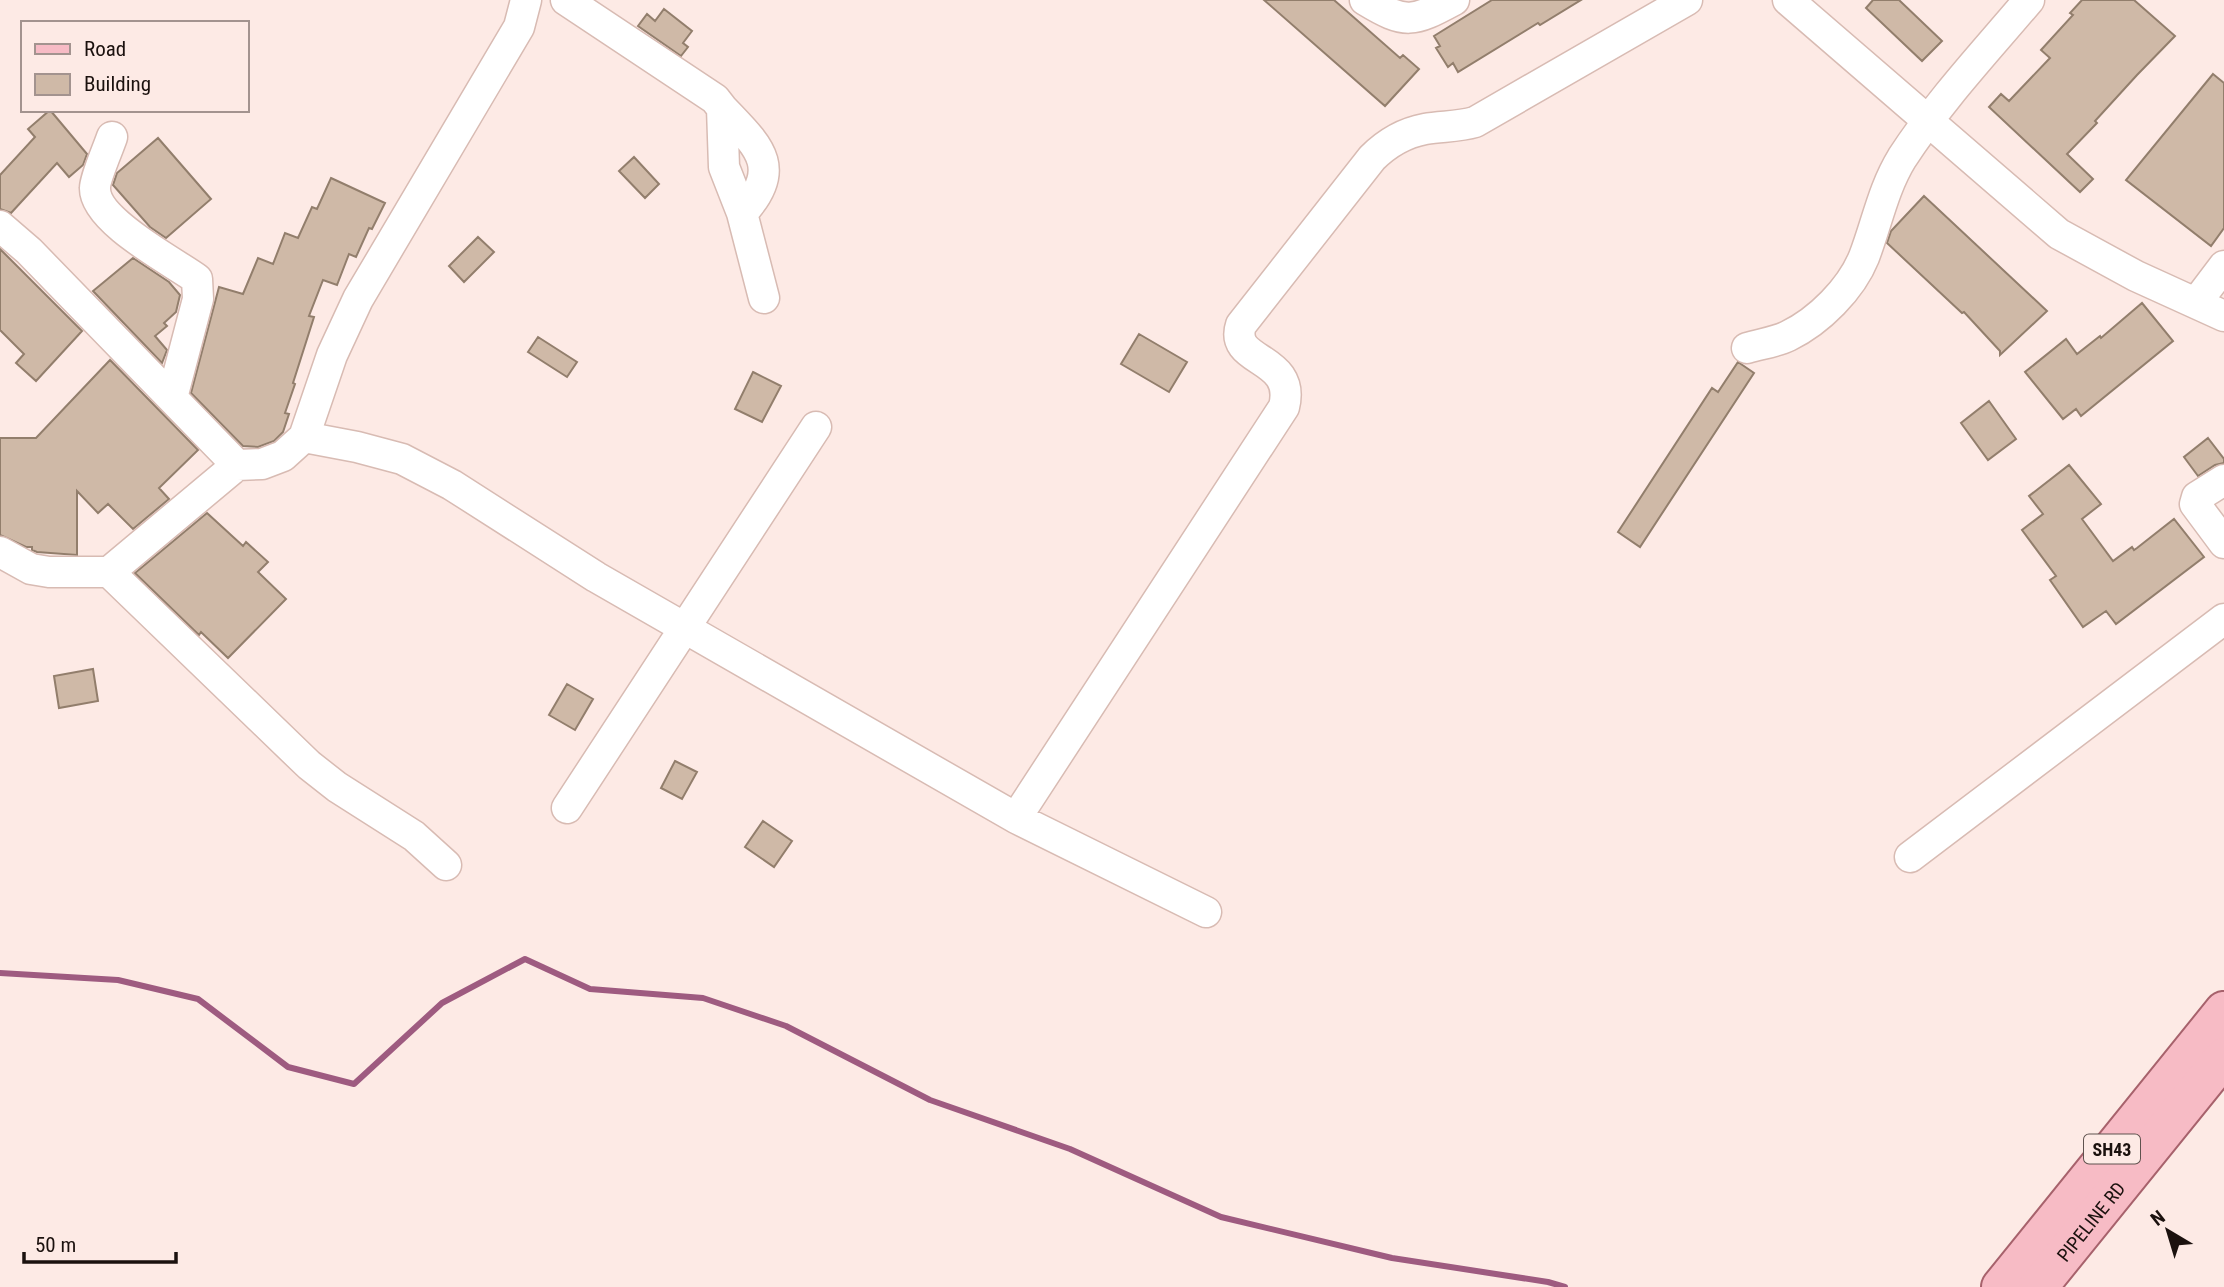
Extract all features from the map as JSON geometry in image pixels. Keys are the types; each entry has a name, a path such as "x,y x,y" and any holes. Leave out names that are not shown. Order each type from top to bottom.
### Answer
{"main road":[{"name":"SH43","path":"2001,1287 2224,1011"},
{"name":"PIPELINE RD","path":"2038,1287 2224,1057"}],"street":[{"path":"0,552 31,569 49,572 109,572 237,466 262,464 283,456 304,437 332,355 358,299 519,27 526,0"},
{"path":"566,0 715,99 756,143 766,168 762,185 742,213"},
{"path":"1365,0 1390,15 1407,19 1425,15 1454,0"},
{"path":"1016,818 1284,407 1287,393 1285,382 1277,371 1240,342 1238,334 1241,324 1372,158 1400,137 1425,129 1457,128 1475,122 1687,0"},
{"path":"1788,0 2059,234 2136,276 2224,316"},
{"path":"1747,348 1787,337 1819,316 1849,284 1864,258 1886,189 1900,160 1928,120 2029,0"},
{"path":"722,108 724,167 742,213 764,298"},
{"path":"112,137 95,188 103,209 129,234 158,256 197,279 198,299 172,398"},
{"path":"0,226 29,251 237,466"},
{"path":"2196,303 2224,266"},
{"path":"567,808 816,427"},
{"path":"304,437 402,459 452,485 596,576 1016,818 1206,912"},
{"path":"2224,480 2197,497 2195,504 2224,543"},
{"path":"109,572 309,765 337,787 414,836 446,865"},
{"path":"1909,857 2224,619"}],"building":[{"path":"1264,0 1334,0 1400,58 1403,55 1419,69 1385,106"},
{"path":"1492,0 1581,0 1458,72 1453,63 1448,67 1436,48 1440,46 1434,36"},
{"path":"1873,0 1899,0 1942,41 1922,61 1866,8"},
{"path":"2082,0 2134,0 2175,36 2067,154 2093,179 2080,192 1989,107 2001,94 2009,101 2050,58 2041,50 2073,15 2070,13"},
{"path":"664,9 692,31 683,43 688,47 681,56 638,26 647,14 655,21"},
{"path":"2213,74 2224,83 2224,228 2211,246 2126,180"},
{"path":"48,112 52,112 87,154 83,165 69,177 57,163 11,213 0,209 0,175 35,137 28,129"},
{"path":"158,138 211,199 166,238 150,227 113,185 117,173"},
{"path":"634,157 659,184 645,198 619,171"},
{"path":"331,178 385,203 372,229 369,228 356,257 349,254 337,285 323,280 309,316 314,317 293,383 295,384 285,413 289,414 283,432 274,441 258,447 243,446 191,393 219,287 243,294 258,258 273,264 285,233 298,238 312,207 317,209"},
{"path":"1924,196 2047,311 2000,355 2000,351 1964,312 1887,243 1891,231"},
{"path":"478,237 494,252 464,282 449,266"},
{"path":"0,249 82,331 36,381 16,363 24,354 0,330"},
{"path":"133,258 169,282 180,295 176,312 164,323 167,326 155,336 167,350 162,363 93,291"},
{"path":"2142,303 2173,341 2081,416 2076,409 2063,419 2025,372 2066,339 2077,354 2100,336 2101,338"},
{"path":"1139,334 1187,362 1169,392 1121,364"},
{"path":"538,337 577,362 567,377 528,352"},
{"path":"110,360 198,450 159,488 169,499 133,529 108,504 98,513 77,491 77,555 37,552 32,550 32,547 26,547 0,535 0,438 36,438"},
{"path":"1738,362 1754,373 1640,547 1618,532 1712,388 1718,392"},
{"path":"753,372 781,386 762,422 735,409"},
{"path":"1989,401 2016,439 1988,460 1961,423"},
{"path":"2208,438 2224,459 2224,463 2215,465 2198,476 2184,457"},
{"path":"2069,465 2101,504 2082,519 2113,561 2132,547 2134,550 2137,548 2174,519 2204,557 2116,624 2106,611 2083,627 2050,580 2056,576 2022,530 2043,514 2029,496"},
{"path":"207,513 243,546 246,542 268,562 258,572 286,599 228,658 201,632 199,635 135,573"},
{"path":"93,669 98,701 59,708 54,676"},
{"path":"567,684 593,699 575,730 549,715"},
{"path":"675,761 697,772 682,799 661,788"},
{"path":"763,821 792,841 774,867 745,847"}],"waterway":[{"path":"0,973 118,980 198,999 288,1067 354,1084 442,1003 525,959 590,989 703,998 786,1026 930,1100 1070,1149 1221,1217 1392,1258 1548,1282 1565,1287"}]}
